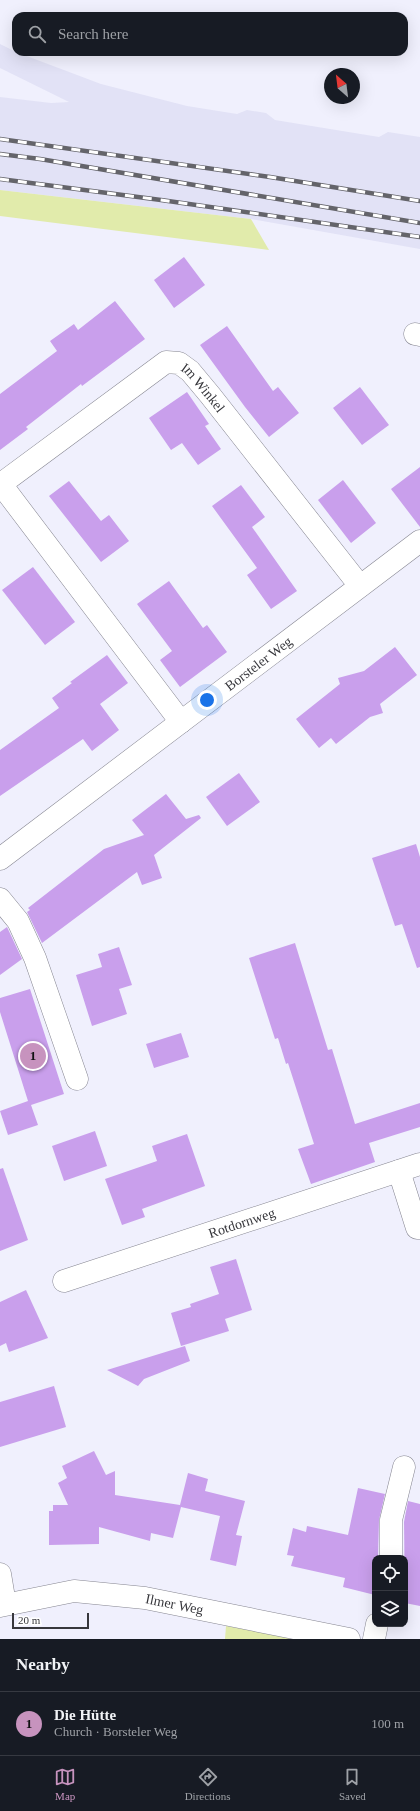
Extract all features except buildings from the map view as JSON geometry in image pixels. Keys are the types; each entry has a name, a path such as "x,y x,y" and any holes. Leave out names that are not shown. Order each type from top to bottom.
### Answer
{"street":[{"name":"Im Winkel","path":"180,722 0,484 166,362 179,363 190,371 210,395 360,586"},
{"name":"Borsteler Weg","path":"0,858 420,541"},
{"path":"0,899 18,921 35,958 77,1079"},
{"name":"Rotdornweg","path":"64,1281 420,1164"},
{"path":"399,1171 417,1228 420,1228"},
{"path":"391,1555 391,1520 404,1467"},
{"path":"0,1574 2,1605"},
{"name":"Ilmer Weg","path":"2,1605 74,1591 146,1598 341,1638"},
{"path":"374,1639 376,1627"}],"shaded area":[{"path":"0,44 12,50 12,56 27,56 101,84 187,106 237,114 247,110 266,113 275,120 379,137 388,132 420,137 420,249 251,219 0,190 0,97 51,103 69,102 0,68"}],"green space":[{"path":"0,190 251,219 269,250 0,216"},
{"path":"226,1626 299,1639 225,1639"}],"railway":[{"path":"0,139 270,177 420,201"},
{"path":"0,154 40,159 420,223"},
{"path":"0,179 161,200 420,237"}],"place":[{"name":"Die Hütte","path":"33,1056"}]}
